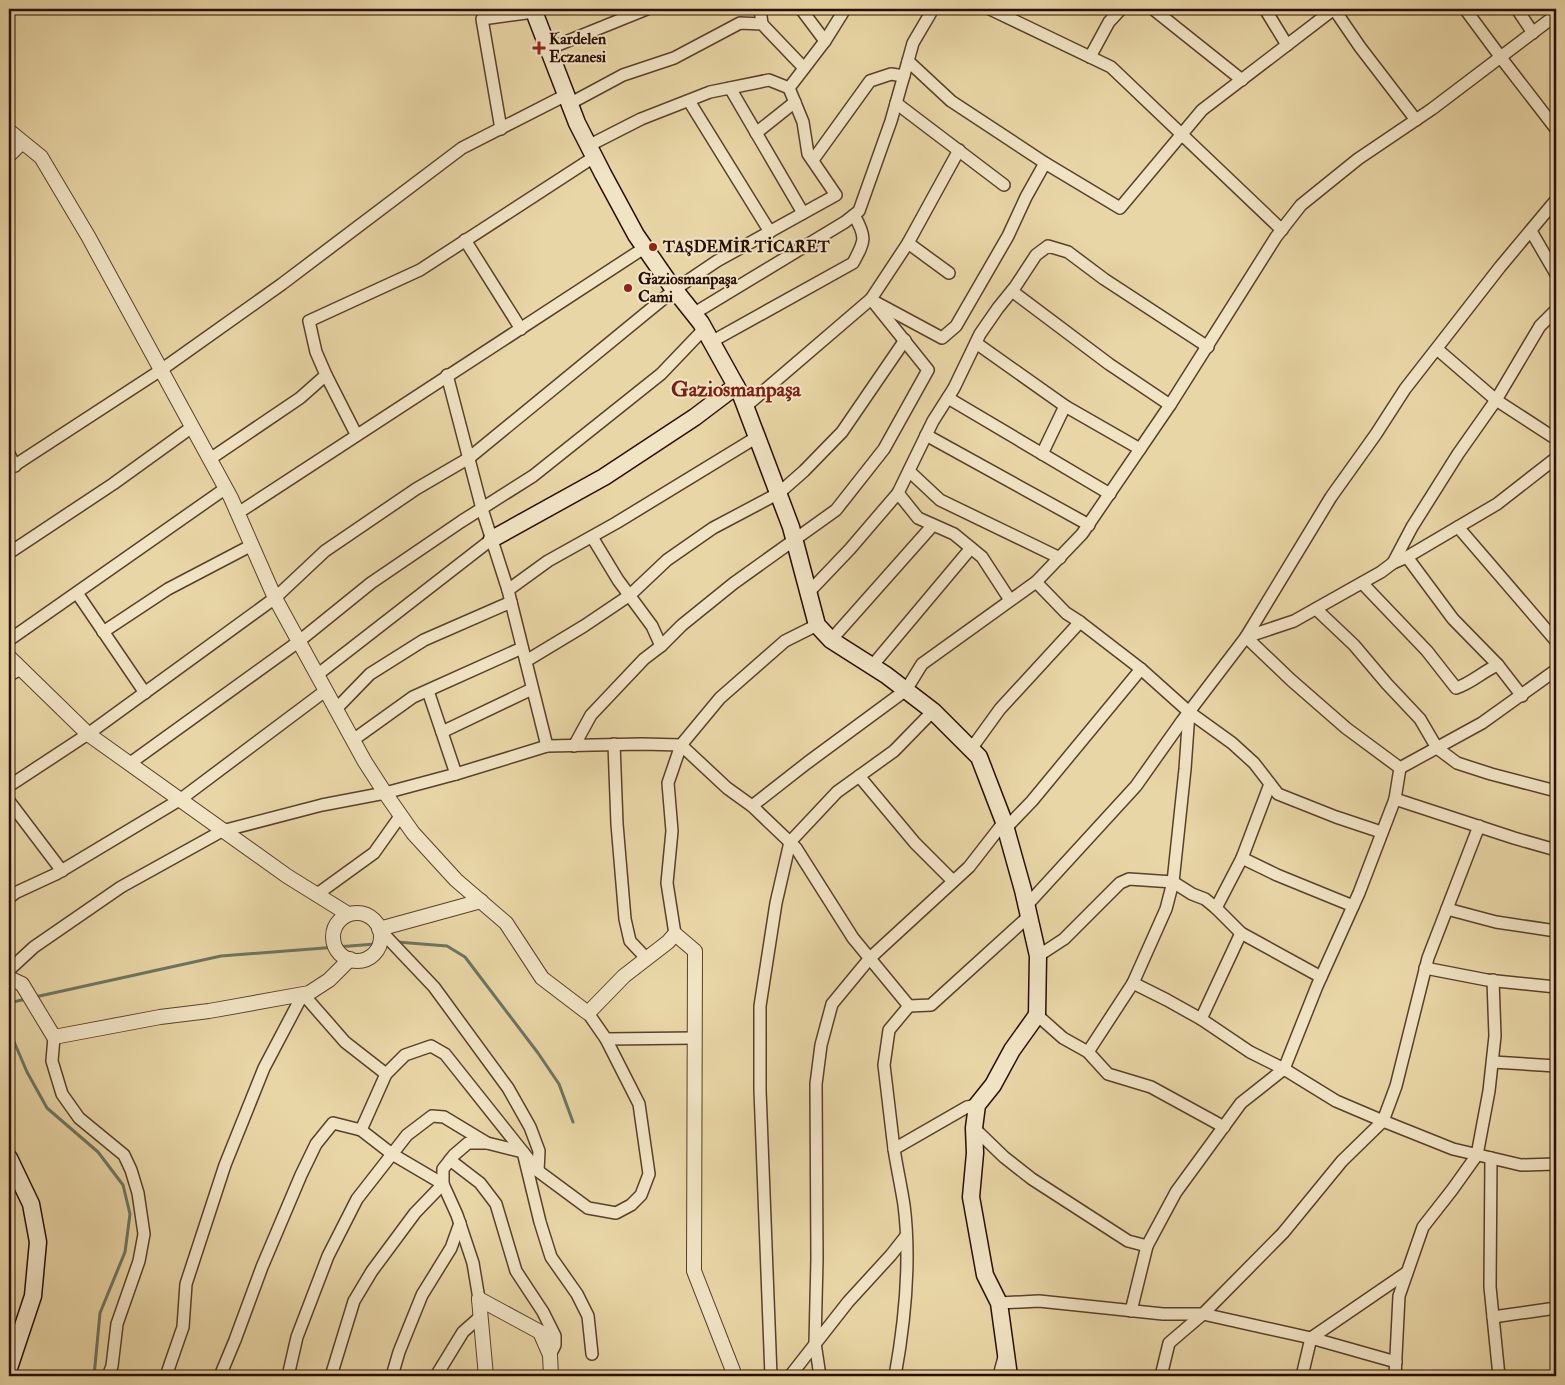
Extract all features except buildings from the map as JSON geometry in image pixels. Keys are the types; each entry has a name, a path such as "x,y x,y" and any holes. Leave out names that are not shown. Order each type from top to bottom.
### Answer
{"main road":[{"path":"534,10 567,100 591,152 644,248 708,336 736,386 779,493 795,541 818,625 832,640 872,666 934,711 979,757 1005,825 1038,956 1038,1015 1012,1050 993,1085 977,1105 971,1197 985,1275 999,1303 1009,1376"},
{"path":"492,539 604,477 695,417 736,386"},
{"path":"9,1158 31,1204 38,1242 33,1296 9,1368"}],"street":[{"path":"548,49 647,9"},
{"path":"760,9 762,24 804,68"},
{"path":"801,9 825,41"},
{"path":"789,88 825,41 844,9"},
{"path":"693,314 846,222 859,211 896,103 913,43 933,9"},
{"path":"990,9 1111,67 1282,230"},
{"path":"1090,57 1109,22 1121,9"},
{"path":"1153,9 1242,80"},
{"path":"1266,9 1287,46"},
{"path":"908,61 952,102 1045,163 1120,208 1202,110 1334,9 1416,120"},
{"path":"1466,9 1501,58 1555,126"},
{"path":"1517,9 1534,32"},
{"path":"501,129 482,14 534,10"},
{"path":"752,806 906,690 922,664 1036,582 1082,534 1170,406 1282,230 1301,205 1319,188 1358,158 1416,120 1501,58 1556,14"},
{"path":"9,454 12,467 161,370 282,284 462,148 623,75 674,58 740,23 762,24"},
{"path":"813,160 870,81 891,74 904,76"},
{"path":"9,786 88,734 275,598 325,551 416,489 469,458 674,290 717,261 836,195 808,154 803,122 789,88 769,80 710,92 641,119 420,270 309,321 316,352 356,434"},
{"path":"730,88 803,213"},
{"path":"689,101 770,232"},
{"path":"756,132 795,102"},
{"path":"896,103 1004,185"},
{"path":"9,119 36,153"},
{"path":"9,130 41,158 88,236 226,488 275,598 298,642 385,793 412,833 450,873 506,923 542,978 588,1013 606,1039 639,1104 649,1174 641,1195 631,1205 616,1212 588,1208 538,1171 445,1054 431,1046 404,1055 386,1074 360,1130"},
{"path":"9,155 22,142"},
{"path":"745,406 871,300 908,243 958,150"},
{"path":"871,300 942,338 956,326 1008,236 1026,197 1045,163"},
{"path":"895,1376 907,1261 904,1206 894,1149 884,1065 889,1030 909,1006 932,1005 1028,911 1136,786 1246,637 1331,497 1376,434 1405,389 1556,200"},
{"path":"129,764 298,642 371,583 533,476 708,336 853,263 863,244 861,228 854,215"},
{"path":"1530,231 1556,274"},
{"path":"465,240 520,329"},
{"path":"908,243 948,273"},
{"path":"809,592 850,549 898,493 976,343 998,308 1036,255 1048,246 1068,252 1104,279 1208,347"},
{"path":"238,512 644,248"},
{"path":"1012,291 1109,364 1170,406"},
{"path":"574,746 591,715 644,659 734,583 836,510 884,449 928,370 871,300"},
{"path":"1393,563 1412,527 1496,400 1540,326 1556,310"},
{"path":"526,661 584,626 630,595 667,560 713,528 779,493 804,471 842,432 905,340"},
{"path":"976,343 1064,406 1140,450"},
{"path":"1437,349 1496,400 1556,439"},
{"path":"210,459 300,398 326,375"},
{"path":"447,375 482,509 508,590 547,746"},
{"path":"948,398 1110,494"},
{"path":"1042,454 1064,406"},
{"path":"9,553 113,484 192,427"},
{"path":"926,436 1089,525"},
{"path":"508,590 548,561 757,437"},
{"path":"1246,637 1294,621 1362,583 1393,563 1407,557 1497,504 1556,458"},
{"path":"909,471 940,500 1060,558"},
{"path":"9,640 226,488"},
{"path":"898,493 918,518 954,534 982,557 1010,600"},
{"path":"832,640 934,524"},
{"path":"1458,527 1556,641"},
{"path":"592,536 618,580 652,626 661,646"},
{"path":"317,675 492,539"},
{"path":"103,632 168,589 252,545"},
{"path":"872,666 971,548"},
{"path":"1407,557 1453,619 1498,665 1522,696"},
{"path":"1036,582 1066,613 1141,669 1189,712 1232,743 1248,758 1278,794 1336,817 1381,832"},
{"path":"1362,583 1427,651 1456,688 1467,685 1498,665"},
{"path":"77,593 145,692"},
{"path":"336,709 370,674 424,640 511,602"},
{"path":"1316,609 1354,645 1420,719 1436,748 1457,763 1500,777 1556,791"},
{"path":"971,749 1000,710 1080,622"},
{"path":"735,1376 694,1271 695,951 675,934 667,883 672,831 668,783 681,745 720,698 785,641 818,625"},
{"path":"1246,637 1291,680 1346,728 1400,768"},
{"path":"353,740 413,697 522,648"},
{"path":"9,657 88,734 181,799 222,831 316,895 348,914 363,914 370,917 434,987 508,1088 530,1127 539,1151 538,1171"},
{"path":"9,675 22,669"},
{"path":"820,1376 815,1342 817,1259 816,1084 821,1046 832,1004 870,958 969,867 1005,825 1032,801 1141,669"},
{"path":"1400,768 1482,723 1556,670"},
{"path":"442,732 532,689"},
{"path":"428,690 456,774"},
{"path":"11,892 62,871 181,799 325,691"},
{"path":"771,1376 760,1090 760,1006 776,903 790,842 837,792 894,751 934,711"},
{"path":"1088,1052 1133,983 1166,909 1173,882 1189,712"},
{"path":"614,744 617,824 625,919 630,941 647,959"},
{"path":"9,970 34,946 121,887 222,831 314,807 385,793 456,774 547,746 681,745 727,788 752,806 796,848 853,938 909,1006"},
{"path":"1131,1311 1147,1246 1176,1192 1241,1103 1284,1069 1395,799 1400,768"},
{"path":"860,776 916,843 953,881"},
{"path":"1216,908 1242,858 1270,784"},
{"path":"1395,799 1556,850"},
{"path":"9,802 62,871"},
{"path":"316,895 374,853 401,816"},
{"path":"1162,1376 1169,1343 1203,1314 1283,1233 1342,1161 1383,1121 1396,1086 1425,968 1479,826"},
{"path":"1242,858 1277,875 1352,906"},
{"path":"1038,956 1064,940 1120,883 1129,879 1173,882 1192,894 1205,899 1241,934 1321,976"},
{"path":"379,928 481,902"},
{"path":"1447,909 1496,922 1556,931"},
{"path":"348,914 337,923 333,938 338,951 350,959 365,959 376,950 380,943 379,928"},
{"path":"588,1013 624,976 668,942 675,934"},
{"path":"1201,1019 1241,934"},
{"path":"54,1037 160,1017 209,1011 309,993 329,980 350,959"},
{"path":"1425,968 1493,980 1556,987"},
{"path":"9,978 22,984 54,1037 52,1061 62,1094 79,1118 124,1156 131,1170 138,1193 144,1234 139,1262 117,1324 112,1366 108,1376"},
{"path":"1395,1376 1399,1296 1423,1227 1477,1155 1489,1091 1496,1036 1493,980"},
{"path":"1133,983 1201,1019 1250,1052 1284,1069 1336,1100 1383,1121 1453,1149 1477,1155 1521,1165 1556,1164"},
{"path":"303,994 345,1042 386,1074"},
{"path":"166,1376 183,1327 186,1284 225,1165 264,1068 303,994"},
{"path":"1038,1015 1062,1038 1088,1052 1108,1074 1151,1088 1224,1126"},
{"path":"606,1039 695,1038"},
{"path":"1492,1062 1556,1066"},
{"path":"894,1149 966,1108 977,1105"},
{"path":"288,1376 297,1337 328,1256 357,1199 407,1135 432,1116 444,1117 487,1143"},
{"path":"220,1376 262,1267 301,1175 316,1144 333,1123 360,1130 392,1154 443,1184"},
{"path":"974,1128 1004,1157 1032,1179 1128,1241 1147,1246"},
{"path":"486,1376 481,1316 473,1263 460,1223 443,1184 443,1170 450,1160 468,1143 487,1143 523,1152"},
{"path":"523,1152 538,1214 551,1256 577,1294 588,1316 592,1354"},
{"path":"1491,1158 1490,1287 1499,1376"},
{"path":"450,1160 480,1183 496,1204 516,1271 555,1336 555,1345 550,1355"},
{"path":"331,1376 354,1300 372,1271 415,1213 443,1184"},
{"path":"392,1376 399,1352 422,1295 451,1248 460,1223"},
{"path":"790,1376 848,1302 891,1256 906,1236"},
{"path":"1302,1376 1311,1338 1406,1274"},
{"path":"479,1299 540,1332 550,1355 550,1376"},
{"path":"999,1303 1040,1301 1163,1314 1203,1314 1311,1338 1396,1362"},
{"path":"1493,1317 1556,1308"},
{"path":"436,1376 463,1332 481,1316"},
{"path":"999,1376 1006,1353"}],"waterway":[{"path":"397,942 447,946 465,957 538,1053 559,1084 573,1122"},
{"path":"35,997 221,956 388,943"},
{"path":"9,1003 26,999"},
{"path":"9,1030 27,1072 47,1108 98,1152 123,1185 130,1214 125,1252 100,1313 94,1376"}],"place":[{"name":"Kardelen Eczanesi","path":"539,48"},
{"name":"TAŞDEMİR TİCARET","path":"653,247"},
{"name":"Gaziosmanpaşa Cami","path":"628,288"}],"district":[{"name":"Gaziosmanpaşa","path":"736,389"}]}
